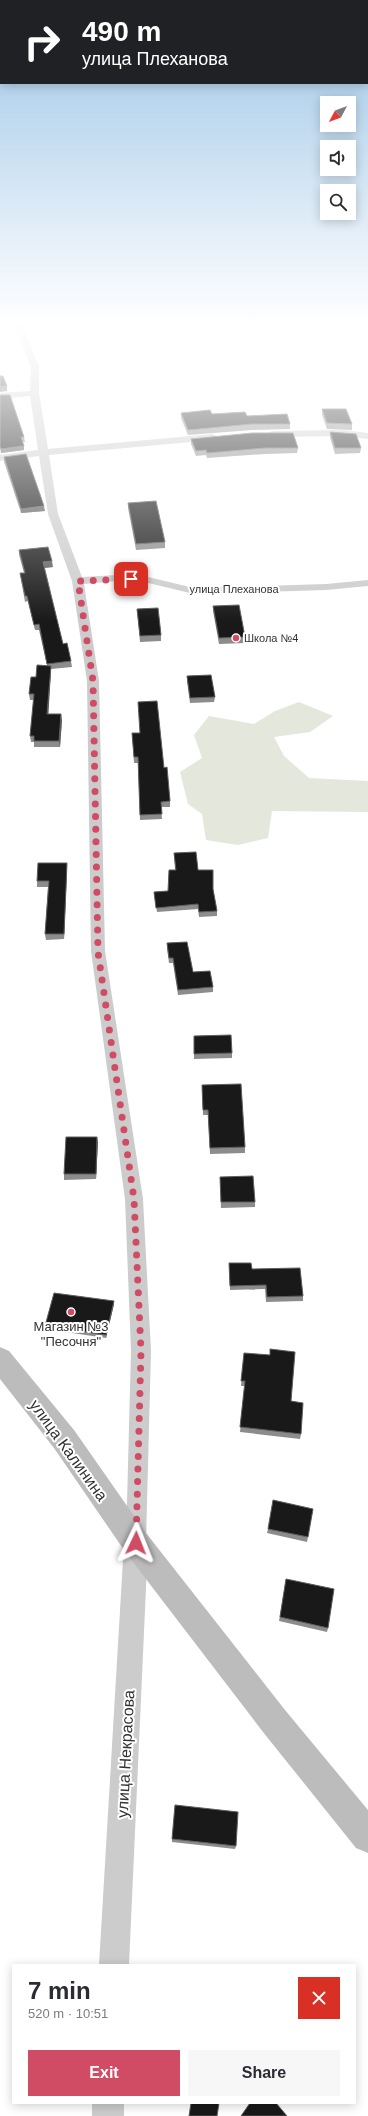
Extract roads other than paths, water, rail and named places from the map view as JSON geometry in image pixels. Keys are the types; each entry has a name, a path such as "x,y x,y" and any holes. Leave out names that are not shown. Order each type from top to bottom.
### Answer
{"main road":[{"name":"улица Калинина","path":"0,1359 64,1440 136,1543 274,1720 368,1836"}],"street":[{"path":"39,425 53,514 78,581 93,681 98,952 134,1199 141,1351 136,1543"},
{"path":"260,434 343,433 368,436"},
{"path":"0,458 62,450 220,437"},
{"name":"улица Плеханова","path":"78,581 117,578 144,579 194,591 326,587 368,583"},
{"name":"улица Некрасова","path":"114,1964 136,1543"},
{"path":"108,2104 108,2116"}],"place":[{"name":"Школа №4","path":"236,638"},
{"name":"Магазин №3 \"Песочня\"","path":"71,1312"}]}
